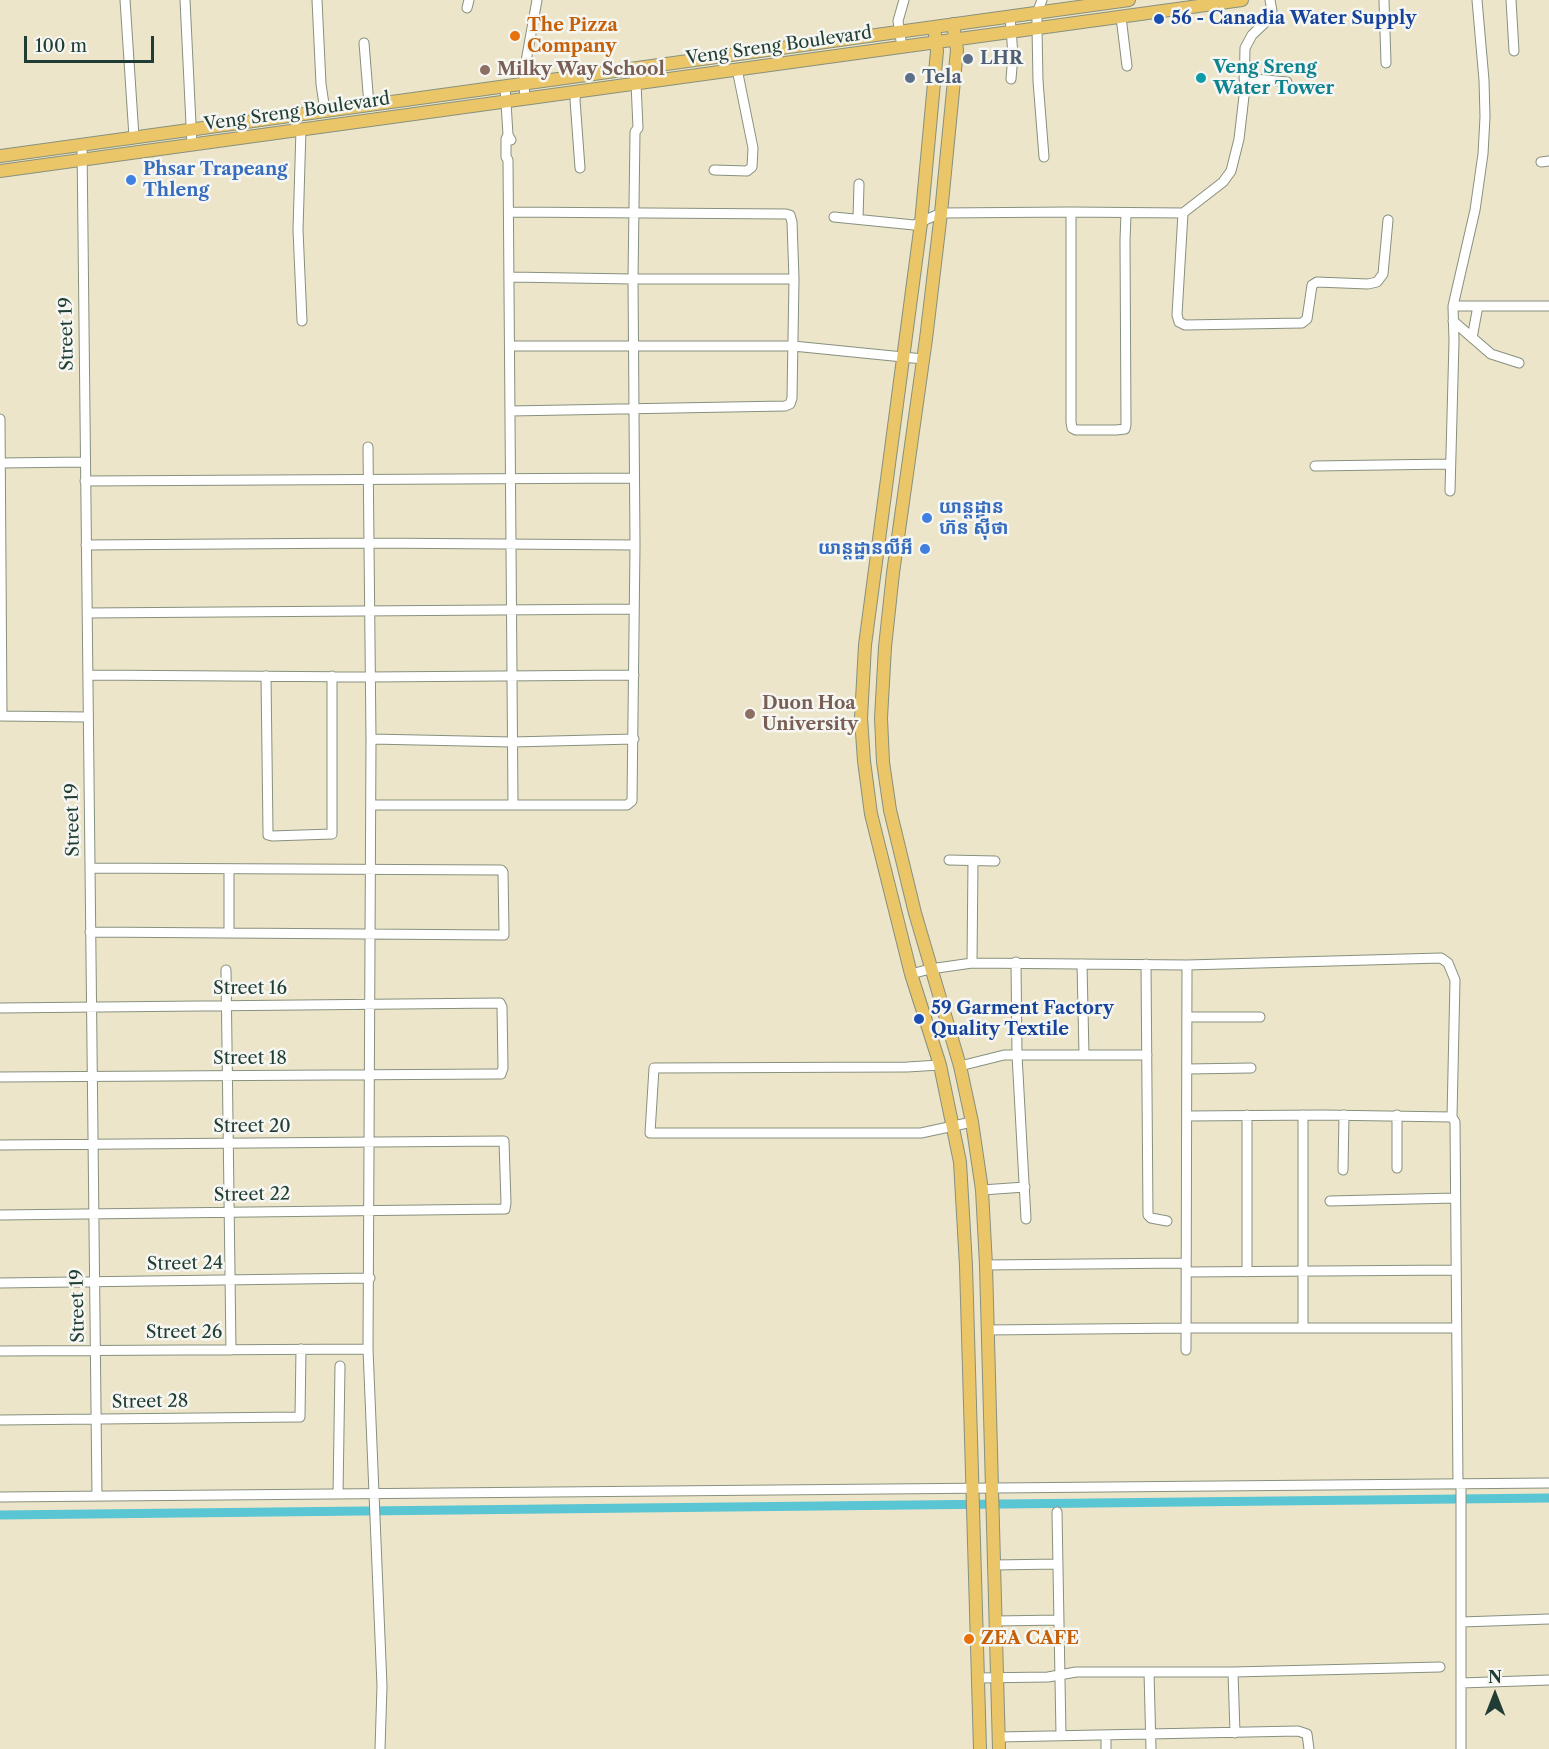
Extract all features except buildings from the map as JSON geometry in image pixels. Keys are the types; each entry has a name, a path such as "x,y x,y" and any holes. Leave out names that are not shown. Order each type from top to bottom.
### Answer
{"main road":[{"name":"Veng Sreng Boulevard","path":"0,156 1129,0"},
{"name":"Veng Sreng Boulevard","path":"0,171 1242,0"},
{"path":"953,24 955,71 941,213 896,549 883,672 881,718 890,810 930,969 960,1065 972,1122 982,1190 999,1743"},
{"path":"934,27 937,51 921,223 863,671 861,718 871,814 911,974 940,1065 953,1125 963,1195 980,1749"},
{"path":"863,671 883,672"},
{"path":"864,761 884,762"}],"street":[{"path":"125,0 134,137"},
{"path":"185,0 192,145"},
{"path":"316,0 321,84 325,111"},
{"path":"525,99 524,84 537,0"},
{"path":"902,47 898,21 904,0"},
{"path":"1042,0 1037,13 1037,28 1038,81 1044,157"},
{"path":"834,217 914,225 941,213 1183,213 1223,182 1231,171 1239,139 1245,48 1252,35 1270,18 1272,12 1269,0"},
{"path":"1384,0 1386,63"},
{"path":"1450,491 1453,306 1475,210 1484,154 1484,80 1477,0"},
{"path":"1511,0 1514,51"},
{"path":"1010,16 1011,80"},
{"path":"1121,17 1127,66"},
{"path":"364,42 369,105"},
{"path":"371,805 627,805 632,801 635,545 633,279 635,132 633,128 633,84 630,69"},
{"path":"714,170 747,171 752,167 753,148 737,69"},
{"path":"1244,78 1287,82"},
{"path":"505,86 509,212 513,805"},
{"path":"576,92 580,168"},
{"path":"301,129 298,230 302,321"},
{"name":"Street 19","path":"82,144 97,1496"},
{"path":"858,219 859,184"},
{"path":"509,212 786,214 790,215 794,279 792,398 790,404 785,406 510,411"},
{"path":"1071,212 1071,422 1072,428 1085,430 1125,429 1126,425 1126,214"},
{"path":"1183,213 1176,315 1179,322 1185,325 1302,323 1307,320 1312,285 1317,282 1377,282 1383,274 1388,220"},
{"path":"509,277 794,279"},
{"path":"1453,306 1549,306"},
{"path":"1472,338 1478,306"},
{"path":"1453,321 1491,354 1519,363"},
{"path":"510,346 793,346 923,359"},
{"path":"0,419 1,716 88,717"},
{"path":"368,447 371,739 368,1349 381,1686 380,1749"},
{"path":"0,463 85,462"},
{"path":"1315,466 1450,464"},
{"path":"86,481 634,478"},
{"path":"86,545 368,543 635,545"},
{"path":"87,613 634,609"},
{"path":"88,675 369,677 634,675"},
{"path":"266,675 268,835 272,836 332,834 333,676"},
{"path":"371,739 512,742 634,739"},
{"path":"950,860 995,861"},
{"path":"972,963 973,861"},
{"path":"90,868 503,870 504,935 90,932"},
{"path":"229,869 229,933"},
{"path":"911,974 972,963 1016,962 1187,965 1441,958 1448,963 1455,980 1452,1117 1455,1122 1461,1749"},
{"path":"1016,962 1017,1055 1026,1219"},
{"path":"1082,964 1084,1055"},
{"path":"1146,964 1148,1215 1151,1218 1167,1221"},
{"path":"1186,1350 1187,965"},
{"path":"226,970 231,1350"},
{"name":"Street 16","path":"0,1008 500,1003 502,1007 503,1068 501,1074"},
{"path":"1187,1017 1260,1017"},
{"path":"960,1065 1004,1055 1148,1055"},
{"path":"940,1065 654,1068 650,1133 921,1133 972,1122"},
{"path":"1187,1069 1251,1068"},
{"name":"Street 18","path":"0,1077 501,1074"},
{"path":"1187,1116 1247,1114 1452,1117"},
{"path":"1247,1114 1247,1272"},
{"path":"1302,1328 1303,1115"},
{"path":"1343,1170 1344,1115"},
{"path":"1397,1115 1397,1168"},
{"name":"Street 20","path":"0,1145 504,1141 505,1209"},
{"path":"982,1190 1025,1187"},
{"path":"1330,1201 1455,1198"},
{"name":"Street 22","path":"0,1215 505,1209"},
{"path":"986,1265 1186,1268 1247,1272 1455,1270"},
{"name":"Street 24","path":"0,1283 370,1278"},
{"path":"987,1330 1456,1328"},
{"name":"Street 28","path":"0,1420 300,1417 301,1349"},
{"name":"Street 26","path":"0,1351 368,1349"},
{"path":"338,1494 340,1366"},
{"path":"0,1497 338,1494 972,1500 1460,1490 1549,1483"},
{"path":"1057,1512 1061,1735"},
{"path":"994,1565 1058,1564"},
{"path":"1461,1622 1549,1619"},
{"path":"996,1621 1059,1620"},
{"path":"978,1678 1048,1677 1076,1672 1233,1672 1440,1667"},
{"path":"1149,1672 1151,1749"},
{"path":"1233,1672 1235,1733"},
{"path":"1461,1683 1549,1680"},
{"path":"999,1743 1061,1735 1302,1732 1307,1734 1309,1749"},
{"path":"1106,1735 1106,1749"}],"waterway":[{"path":"0,1515 1549,1498"}],"place":[{"name":"56 - Canadia Water Supply","path":"1159,19"},
{"name":"The Pizza Company","path":"515,36"},
{"name":"LHR","path":"968,59"},
{"name":"Milky Way School","path":"485,70"},
{"name":"Tela","path":"910,78"},
{"name":"Veng Sreng Water Tower","path":"1201,78"},
{"name":"Phsar Trapeang Thleng","path":"131,180"},
{"name":"យាន្ដដ្ឋាន ហ៊ន ស៊ីថា","path":"927,518"},
{"name":"យាន្ដដ្ឋានលីអី","path":"925,549"},
{"name":"Duon Hoa University","path":"750,714"},
{"name":"59 Garment Factory Quality Textile","path":"919,1019"},
{"name":"ZEA CAFE","path":"969,1639"}]}
